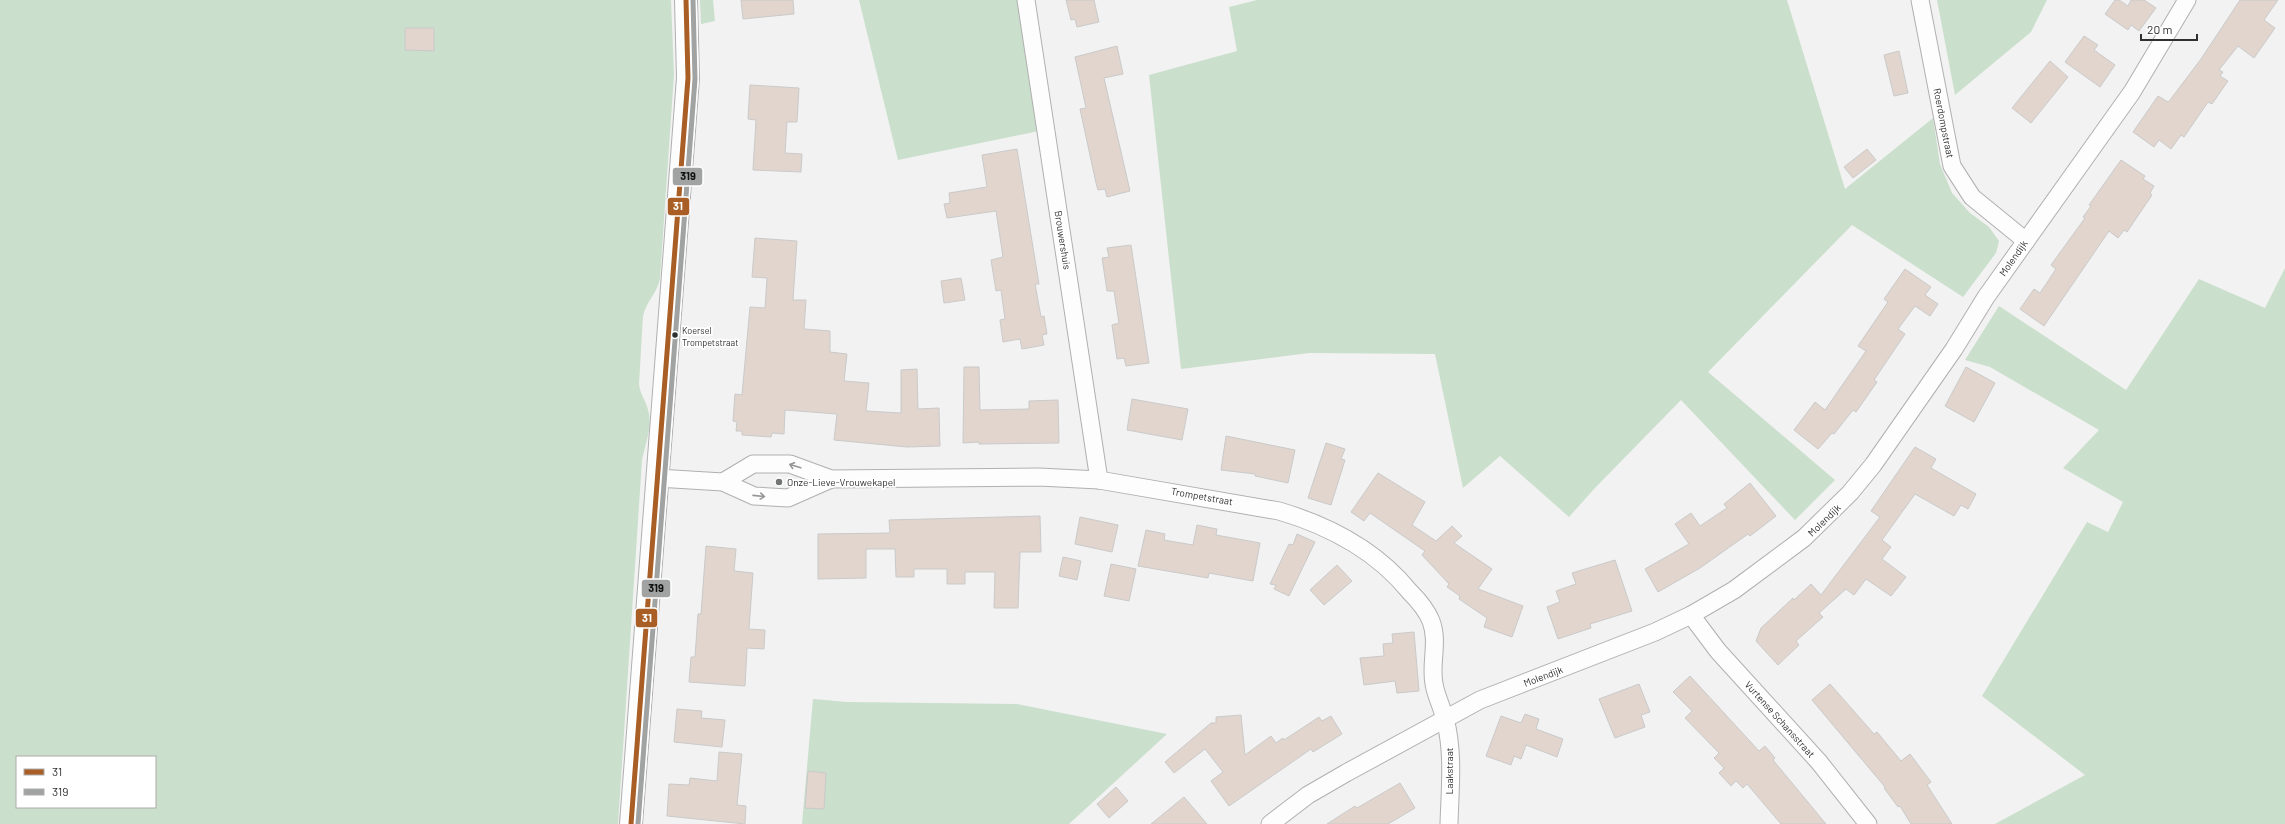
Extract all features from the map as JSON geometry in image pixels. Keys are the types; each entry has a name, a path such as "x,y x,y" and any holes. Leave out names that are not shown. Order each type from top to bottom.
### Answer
{"street":[{"path":"632,824 688,78 686,0"},
{"name":"Brouwershuis","path":"1026,0 1099,480"},
{"name":"Roerdompstraat","path":"1920,0 1952,166 1972,197 2026,241"},
{"name":"Molendijk","path":"1270,824 1320,788 1480,700 1655,632 1691,615 1734,590 1792,548 1830,514 1873,465 1941,368 1986,297 2132,92 2187,0"},
{"name":"Trompetstraat","path":"723,482 753,464 790,464 831,478 1039,477 1099,480 1278,511 1333,530 1358,545 1383,563 1419,602 1431,621 1435,647 1432,673 1445,719"},
{"name":"Trompetstraat","path":"657,478 723,482 754,496 788,498 831,478"},
{"name":"Vurtense Schansstraat","path":"1691,615 1718,651 1819,762 1868,824"},
{"name":"Laakstraat","path":"1445,719 1451,758 1449,824"}],"green space":[{"path":"0,0 671,0 674,74 660,278 657,288 643,316 639,384 648,410 650,422 642,460 618,824 0,824"},
{"path":"700,0 713,0 715,21 701,24"},
{"path":"859,0 1017,0 1039,131 898,160"},
{"path":"1257,0 1787,0 1845,189 1933,118 1940,164 1952,193 1970,213 1989,227 1999,241 1996,253 1963,297 1852,225 1708,372 1835,480 1795,520 1681,400 1594,489 1569,517 1500,456 1463,488 1435,354 1309,353 1181,369 1149,75 1237,51 1229,7"},
{"path":"1937,0 2047,0 2031,32 1955,95"},
{"path":"2285,268 2285,824 1995,824 2085,775 1982,696 2087,522 2108,532 2123,502 2063,468 2099,430 1990,367 1965,360 1999,306 2126,390 2199,279 2265,308"},
{"path":"813,699 847,702 1017,704 1167,734 1069,824 802,824"}],"building":[{"path":"741,0 793,0 794,14 743,19"},
{"path":"1066,0 1094,0 1099,22 1077,27 1075,19 1071,20"},
{"path":"2115,0 2119,0 2128,6 2131,0 2144,0 2156,8 2139,31 2131,25 2128,30 2105,14"},
{"path":"2240,0 2278,0 2264,20 2275,28 2254,58 2238,46 2219,70 2223,72 2220,76 2228,81 2212,104 2208,102 2184,137 2181,135 2171,149 2159,140 2154,147 2133,132 2158,96 2168,102 2170,100 2201,59"},
{"path":"405,28 434,28 434,51 405,50"},
{"path":"2084,36 2098,45 2094,50 2115,65 2100,87 2065,62"},
{"path":"1117,46 1123,74 1104,78 1130,191 1107,197 1105,189 1098,190 1096,183 1080,109 1086,108 1075,57"},
{"path":"1899,51 1908,93 1894,96 1884,55"},
{"path":"2050,61 2068,77 2031,123 2012,108"},
{"path":"750,85 799,88 797,122 787,122 785,153 802,154 801,172 753,170 756,120 748,119"},
{"path":"1017,149 1039,284 1035,284 1041,317 1044,316 1047,334 1042,335 1044,345 1022,349 1020,339 1003,342 1000,320 1005,319 1001,290 996,291 991,260 1003,257 996,211 947,218 944,204 950,203 949,193 987,187 982,155"},
{"path":"1867,149 1876,160 1853,178 1844,167"},
{"path":"2121,160 2145,176 2143,179 2154,186 2150,193 2152,195 2127,232 2124,230 2118,238 2109,231 2044,326 2020,309 2034,289 2040,293 2056,269 2051,265 2085,218 2083,217 2091,206 2089,205"},
{"path":"755,238 797,241 793,300 806,300 804,329 830,331 830,352 847,354 844,381 869,383 866,411 901,413 901,370 917,369 918,409 939,408 940,446 907,447 834,440 837,414 785,410 784,434 772,433 771,437 742,435 742,431 736,431 737,422 733,421 735,394 742,395 750,307 765,308 767,278 752,277"},
{"path":"1131,245 1149,363 1126,366 1124,358 1117,359 1112,325 1119,323 1114,291 1107,291 1102,258 1109,257 1107,248"},
{"path":"1905,269 1931,287 1925,295 1938,304 1930,316 1915,306 1898,329 1905,334 1874,380 1877,382 1856,412 1853,410 1834,434 1832,433 1818,449 1794,430 1815,402 1825,410 1866,351 1858,346 1888,302 1884,299"},
{"path":"961,278 965,300 944,303 941,281"},
{"path":"964,367 979,367 980,410 1029,409 1029,401 1058,400 1059,443 963,443"},
{"path":"1966,367 1995,383 1974,422 1945,406"},
{"path":"1132,399 1188,409 1182,440 1127,430"},
{"path":"1226,436 1295,450 1288,483 1255,476 1255,474 1221,470"},
{"path":"1326,443 1345,449 1341,459 1345,460 1331,505 1308,498"},
{"path":"1915,447 1936,459 1931,468 1976,494 1968,509 1961,505 1954,516 1915,494 1882,540 1891,547 1882,559 1906,577 1891,596 1866,579 1854,595 1846,589 1819,613 1823,617 1796,641 1799,645 1778,665 1756,641 1761,628 1793,598 1794,600 1811,584 1821,595 1880,517 1871,511"},
{"path":"1378,473 1425,502 1412,525 1436,541 1452,526 1462,536 1454,543 1492,569 1478,589 1523,606 1512,637 1484,627 1487,618 1459,599 1460,596 1447,587 1449,584 1422,555 1425,551 1370,513 1364,521 1351,512"},
{"path":"1750,483 1776,516 1750,536 1748,534 1700,568 1658,592 1645,569 1689,544 1675,524 1691,513 1700,526 1727,508 1724,504"},
{"path":"1040,516 1041,552 1020,552 1018,608 994,608 995,572 965,572 965,584 947,584 947,569 914,569 914,577 896,577 895,549 866,549 866,578 818,579 818,534 890,533 889,520"},
{"path":"1080,517 1118,525 1112,552 1075,544"},
{"path":"1197,525 1217,529 1216,535 1260,543 1253,581 1209,573 1208,578 1138,566 1146,530 1165,534 1164,540 1193,545"},
{"path":"1297,534 1315,542 1289,596 1274,589 1276,585 1270,584 1289,544 1293,545"},
{"path":"706,546 736,549 734,571 753,573 749,629 765,630 764,649 747,648 745,686 689,682 691,657 695,657 698,614 701,614"},
{"path":"1063,557 1081,561 1077,580 1059,576"},
{"path":"1615,560 1632,611 1590,624 1591,628 1558,639 1547,607 1560,602 1556,591 1576,584 1572,573"},
{"path":"1111,564 1136,569 1129,601 1104,596"},
{"path":"1337,565 1352,581 1324,605 1310,590"},
{"path":"1414,632 1419,691 1397,693 1395,681 1364,685 1360,658 1384,656 1383,644 1393,643 1392,634"},
{"path":"1690,676 1759,751 1765,746 1775,758 1773,760 1826,824 1781,824 1747,784 1743,788 1736,781 1731,786 1719,773 1724,768 1714,758 1719,753 1685,718 1692,711 1673,692"},
{"path":"1639,684 1650,712 1641,715 1645,727 1615,738 1599,699"},
{"path":"1830,684 1874,734 1877,732 1901,761 1910,754 1931,782 1927,785 1952,824 1911,824 1900,806 1898,807 1884,788 1885,787 1812,700"},
{"path":"677,709 702,711 701,718 725,720 722,747 674,742"},
{"path":"1525,714 1539,719 1536,729 1563,739 1557,757 1526,745 1521,759 1514,756 1511,765 1486,756 1501,716 1521,723"},
{"path":"1241,715 1245,755 1271,736 1276,743 1283,738 1284,740 1319,717 1322,721 1331,716 1342,734 1313,752 1311,749 1229,806 1211,781 1223,772 1205,749 1174,773 1165,762 1211,723 1216,723 1216,717"},
{"path":"719,752 742,754 737,805 746,806 745,824 667,816 669,784 689,785 690,778 717,781"},
{"path":"808,771 826,773 824,809 805,808"},
{"path":"1400,783 1415,808 1388,824 1327,824 1355,806 1357,808"},
{"path":"1116,787 1128,801 1109,818 1097,804"},
{"path":"1184,797 1207,824 1151,824"}],"transit line":[{"name":"31","path":"631,824 688,78 686,0"},
{"name":"319","path":"638,824 695,79 693,0"}],"place":[{"name":"Koersel Trompetstraat","path":"675,335"},
{"name":"Onze-Lieve-Vrouwekapel","path":"779,482"}]}
